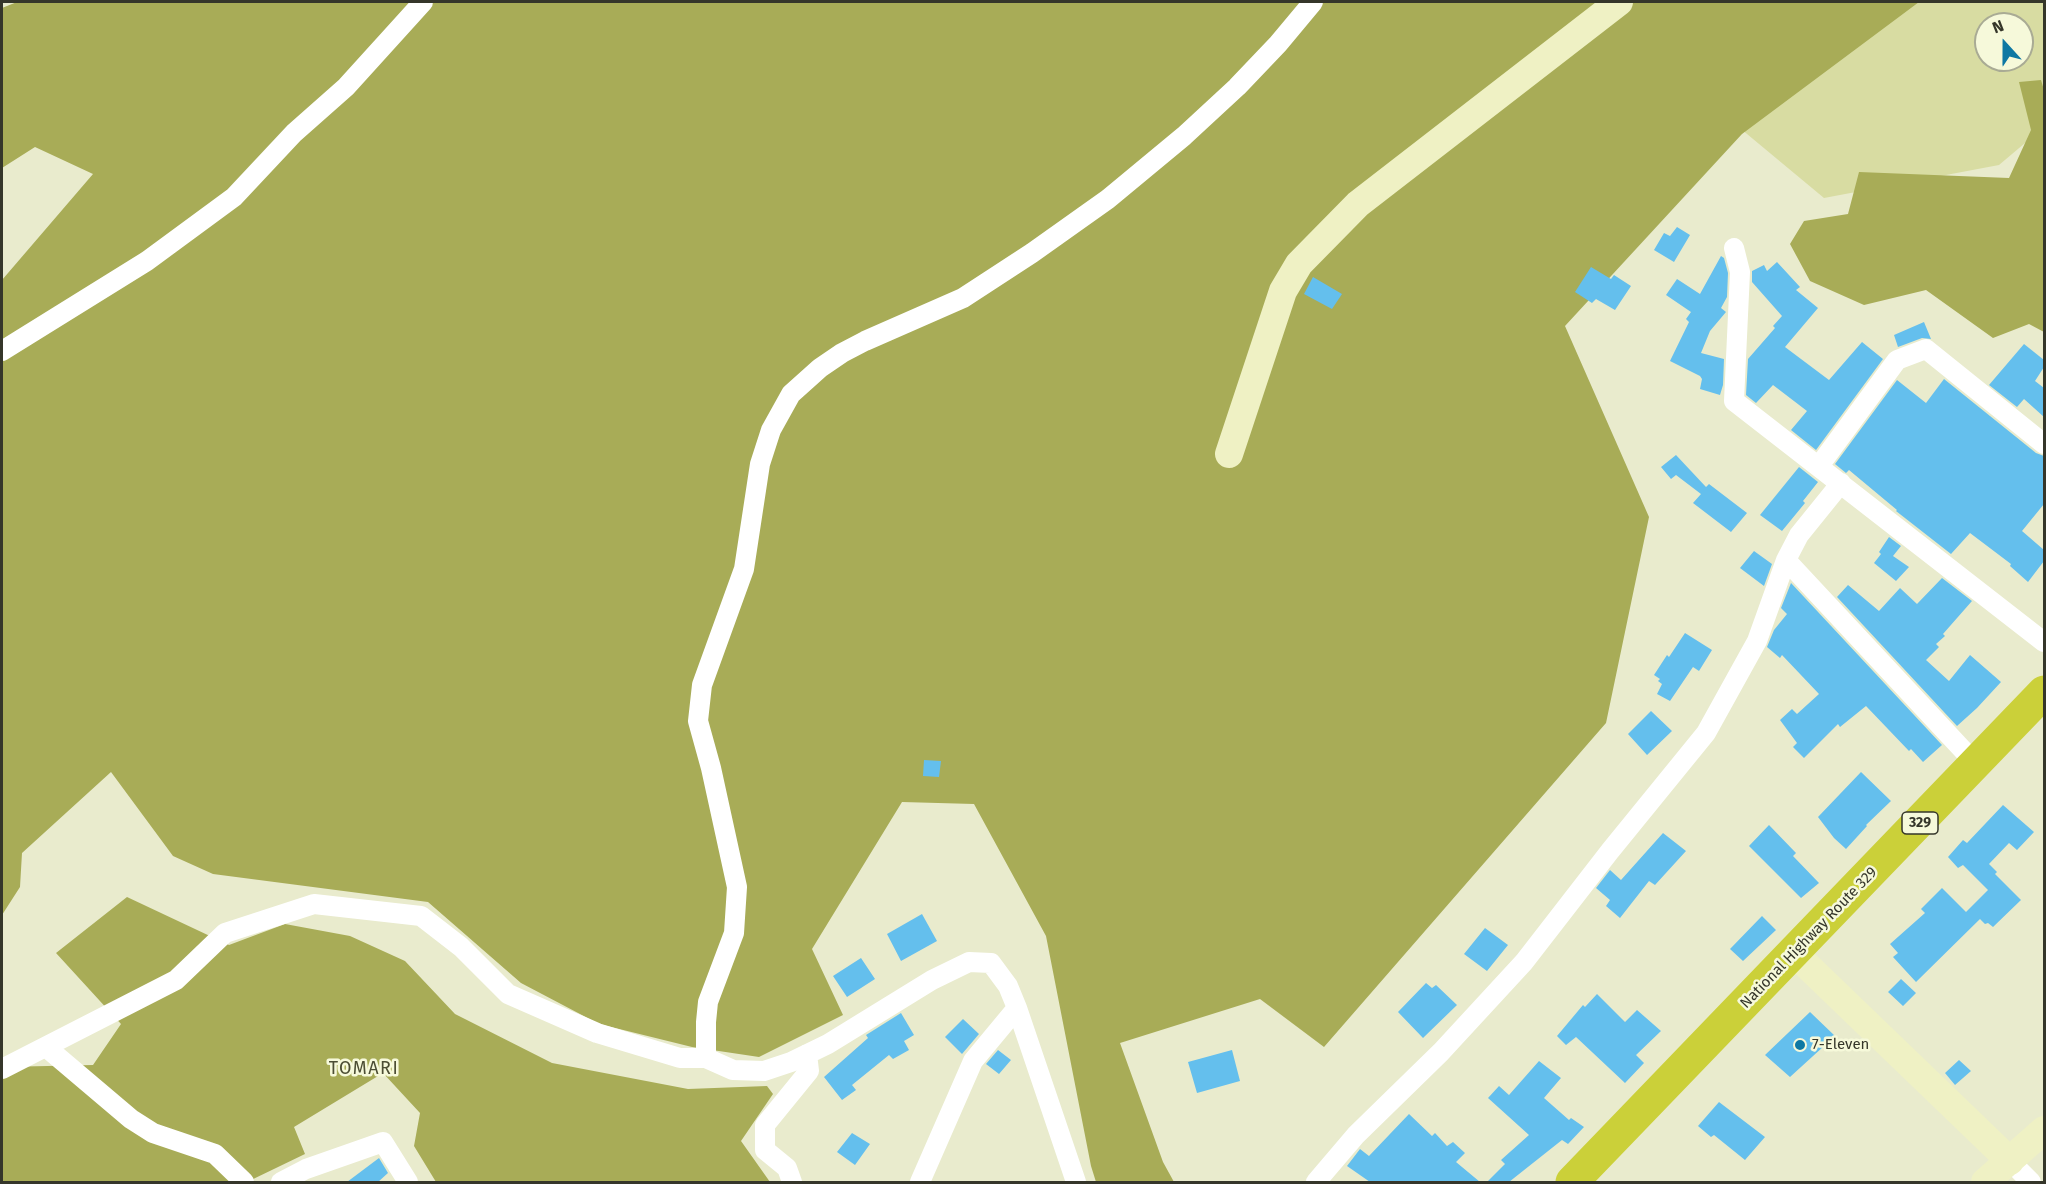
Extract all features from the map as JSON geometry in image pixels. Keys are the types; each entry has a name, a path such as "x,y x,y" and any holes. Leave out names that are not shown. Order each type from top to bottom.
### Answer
{"highway":[{"name":"National Highway Route 329","path":"1572,1182 2044,692"}],"street":[{"path":"2,351 147,261 234,197 294,133 346,87 423,2"},
{"path":"706,1058 708,1002 734,933 737,887 711,768 698,721 702,685 744,569 760,464 771,430 791,394 820,368 842,353 963,298 1108,199 1169,149 1237,87 1278,44 1313,2"},
{"path":"1228,454 1283,291 1299,264 1358,204 1619,2"},
{"path":"1734,248 1740,272 1734,401 2044,642"},
{"path":"1819,466 1897,360 1926,349 2044,444"},
{"path":"1316,1182 1356,1135 1441,1052 1524,962 1610,850 1706,733 1756,641 1786,560 1799,535 1841,483"},
{"path":"1786,560 1976,764"},
{"path":"2,1069 176,980 225,933 314,904 421,916 461,946 508,994 597,1034 680,1058 706,1058 733,1070 764,1071 791,1062 828,1044 932,980 969,962 991,963 1008,986 1017,1008 1073,1182"},
{"path":"1794,953 2031,1182"},
{"path":"921,1182 973,1061 1017,1008"},
{"path":"46,1047 131,1119 153,1133 215,1154 244,1182"},
{"path":"792,1182 787,1168 765,1150 765,1125 809,1071 807,1054"},
{"path":"1985,1182 2044,1130"},
{"path":"281,1182 306,1169 383,1142 408,1182"}],"green space":[{"path":"17,2 1919,2 1742,134 1565,326 1649,517 1606,723 1324,1047 1260,999 1120,1043 1163,1162 1174,1182 1096,1182 1046,936 974,804 902,802 812,949 843,1015 759,1057 692,1047 599,1024 521,983 428,902 213,874 173,856 111,772 22,853 20,887 2,915 2,280 93,174 35,147 2,168 2,8"},
{"path":"1594,2 2044,2 2044,127 1999,165 1824,198 1658,60"},
{"path":"2041,80 2044,90 2044,332 2029,324 1993,338 1926,290 1864,305 1810,281 1790,244 1804,221 1848,214 1859,172 2009,178 2031,130 2019,82"},
{"path":"127,897 229,945 285,924 350,936 405,961 455,1014 552,1063 688,1089 767,1086 773,1094 741,1141 770,1182 436,1182 414,1146 420,1113 383,1073 294,1127 305,1154 247,1182 2,1182 2,1067 93,1065 121,1024 56,953"}],"building":[{"path":"1677,227 1690,235 1674,262 1654,250 1664,233 1670,236"},
{"path":"1721,256 1724,258 1728,273 1727,297 1721,308 1726,312 1710,331 1701,353 1724,359 1723,385 1720,395 1700,389 1702,379 1700,376 1670,361 1689,322 1686,319 1691,312 1666,295 1677,279 1700,294"},
{"path":"1777,262 1800,287 1796,290 1818,308 1785,347 1829,380 1862,342 1883,359 1816,450 1791,430 1807,411 1773,385 1756,403 1746,395 1748,359 1775,328 1773,326 1782,316 1752,282 1752,271 1764,265 1767,271"},
{"path":"1591,267 1611,279 1614,275 1631,286 1615,310 1596,299 1592,303 1575,292"},
{"path":"1313,277 1342,294 1332,309 1304,294"},
{"path":"1924,322 1931,339 1922,338 1898,347 1894,335"},
{"path":"2024,344 2044,360 2044,367 2035,381 2044,388 2044,417 2024,399 2017,407 1989,385"},
{"path":"1944,379 2036,453 2044,456 2044,504 2022,531 2044,550 2044,561 2028,582 2010,566 2011,564 1970,533 1951,554 1849,470 1846,473 1835,464 1897,380 1926,403"},
{"path":"1676,455 1706,487 1709,484 1747,513 1731,532 1693,503 1701,494 1676,475 1671,479 1661,467"},
{"path":"1799,467 1818,482 1803,501 1805,503 1782,531 1760,515"},
{"path":"1889,537 1901,546 1893,556 1909,567 1896,581 1874,563"},
{"path":"1754,551 1772,564 1764,586 1740,568"},
{"path":"1942,578 1972,601 1943,634 1945,636 1936,644 1939,647 1926,660 1949,681 1970,655 2001,682 1957,726 1837,597 1848,585 1879,611 1900,588 1917,604"},
{"path":"1791,583 1942,745 1923,762 1911,749 1909,751 1866,706 1840,727 1838,724 1804,758 1793,747 1797,743 1780,720 1792,709 1797,714 1819,694 1782,655 1780,658 1767,647 1774,630 1787,614 1781,608"},
{"path":"1685,633 1712,650 1699,671 1693,667 1670,701 1657,694 1662,684 1658,681 1660,679 1654,675"},
{"path":"1651,711 1672,731 1647,755 1628,734"},
{"path":"924,760 941,761 939,777 923,776"},
{"path":"1861,772 1891,801 1866,825 1846,849 1818,817"},
{"path":"2003,805 2034,832 2017,850 2009,843 1989,864 1997,872 1995,874 2021,900 1993,927 1980,919 1916,982 1893,957 1898,953 1890,944 1925,913 1921,909 1942,888 1966,912 1988,890 1963,865 1958,868 1948,857 1963,840 1967,843"},
{"path":"1769,825 1796,853 1793,856 1819,883 1801,898 1749,846"},
{"path":"1663,833 1686,851 1655,885 1649,881 1620,918 1606,906 1610,900 1596,888 1610,870 1621,880"},
{"path":"922,914 937,941 901,961 887,934"},
{"path":"1762,916 1776,930 1743,961 1730,949"},
{"path":"1485,928 1508,945 1487,971 1464,954"},
{"path":"861,958 875,979 847,997 833,976"},
{"path":"1901,979 1916,993 1903,1006 1888,992"},
{"path":"1426,983 1432,988 1436,985 1457,1005 1423,1038 1398,1012"},
{"path":"1597,994 1625,1022 1637,1010 1661,1031 1636,1055 1644,1063 1625,1083 1576,1037 1566,1045 1557,1036 1583,1005 1585,1007"},
{"name":"7-Eleven","path":"1810,1012 1835,1036 1790,1077 1765,1055"},
{"path":"901,1013 914,1035 904,1041 909,1050 893,1059 889,1055 852,1085 856,1090 842,1100 824,1077 868,1038 866,1035"},
{"path":"963,1019 979,1034 962,1054 945,1037"},
{"path":"998,1050 1011,1060 999,1074 986,1064"},
{"path":"1232,1050 1240,1081 1197,1093 1188,1062"},
{"path":"1959,1060 1971,1071 1955,1085 1945,1073"},
{"path":"1539,1061 1561,1078 1544,1098 1569,1120 1571,1118 1584,1127 1568,1144 1562,1140 1509,1182 1487,1182 1505,1164 1501,1160 1529,1135 1488,1098 1499,1086 1509,1095"},
{"path":"1719,1102 1765,1137 1745,1160 1714,1135 1711,1137 1698,1126"},
{"path":"1409,1114 1432,1136 1435,1133 1447,1146 1453,1142 1465,1153 1456,1162 1480,1182 1370,1182 1347,1166 1360,1149 1369,1156"},
{"path":"852,1133 870,1144 855,1165 837,1152"},
{"path":"379,1158 388,1173 378,1182 347,1182"}],"place":[{"name":"7-Eleven","path":"1800,1045"}],"district":[{"name":"TOMARI","path":"364,1069"}]}
